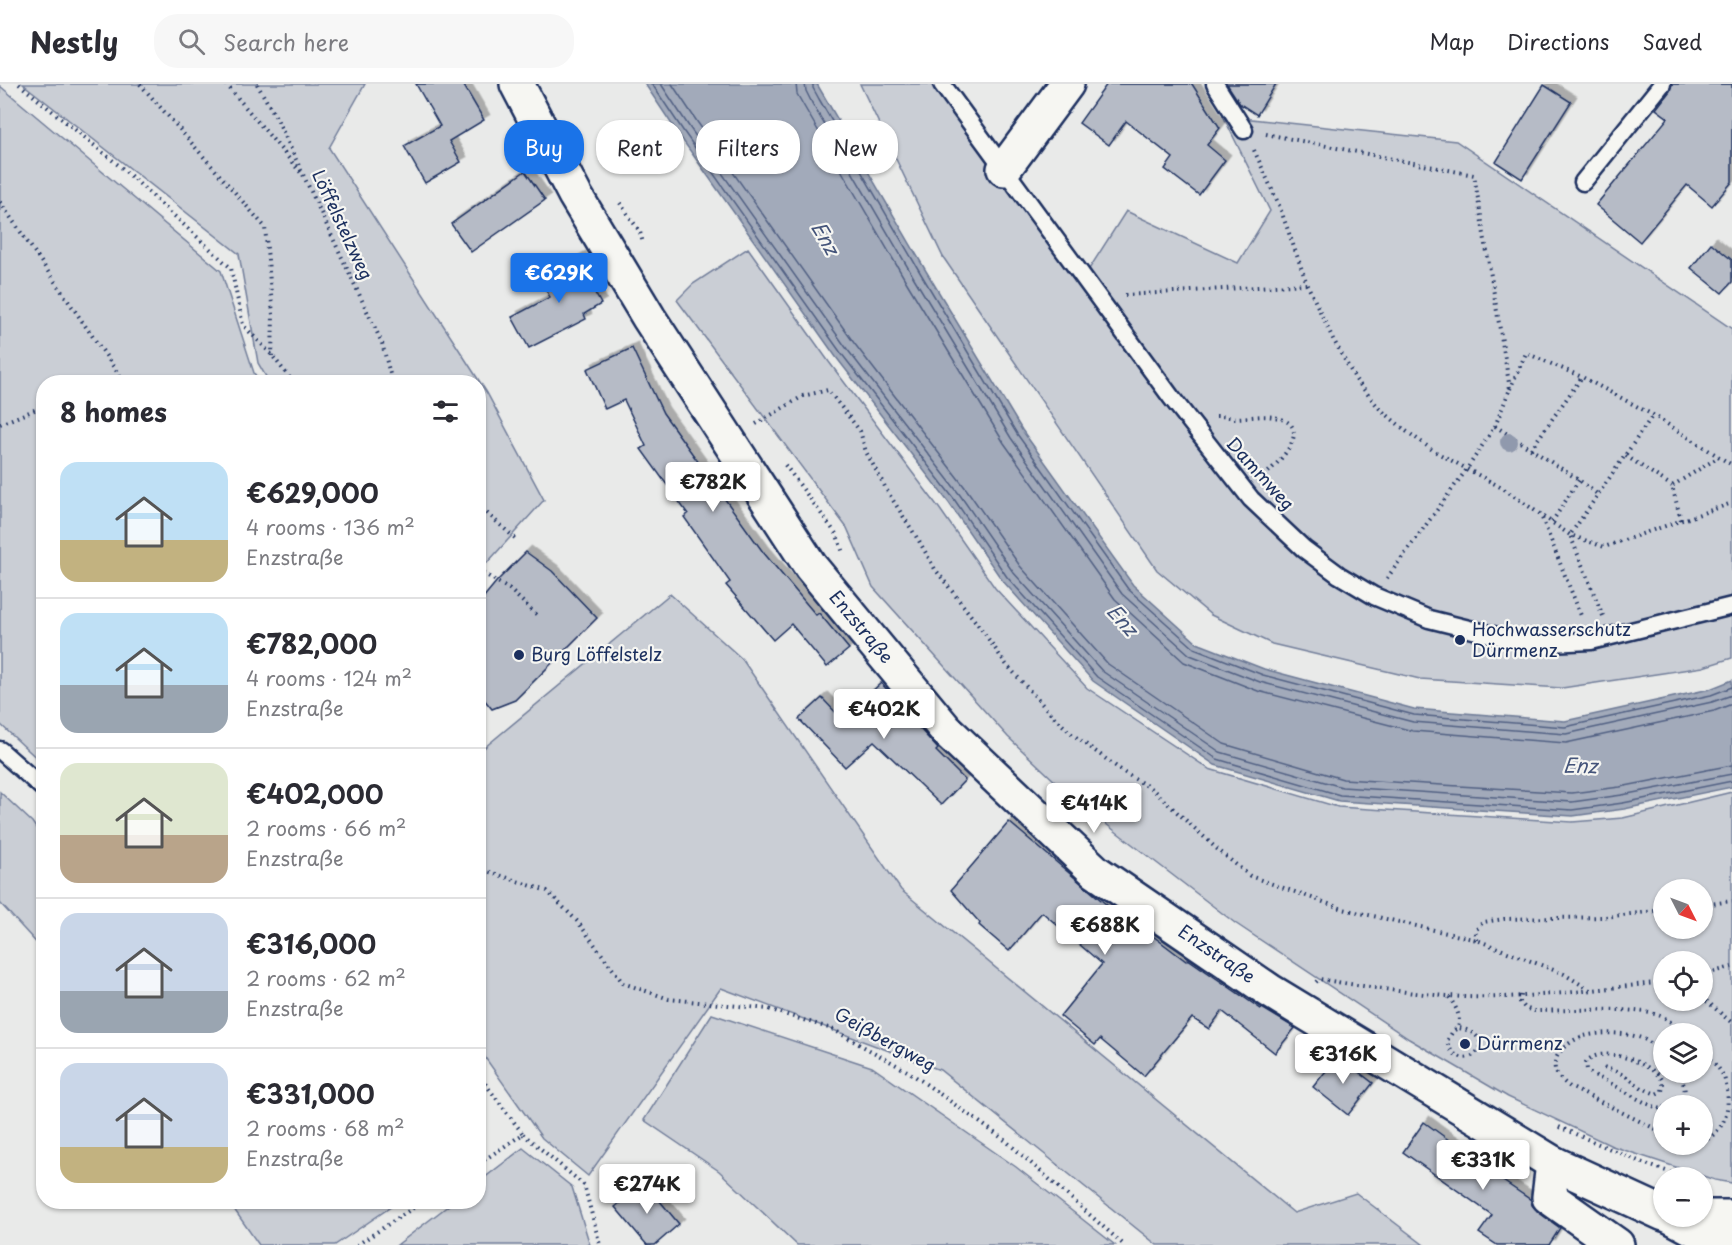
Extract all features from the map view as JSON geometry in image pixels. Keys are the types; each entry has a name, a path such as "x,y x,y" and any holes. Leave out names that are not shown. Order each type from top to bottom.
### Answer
{"main road":[{"name":"Enzstraße","path":"517,84 575,195 643,307 811,567 946,730 1096,872 1270,991 1553,1163 1653,1209"},
{"path":"1004,169 1067,84"},
{"path":"1553,1163 1549,1197 1617,1245"},
{"path":"1713,1216 1732,1216"},
{"path":"1690,1227 1724,1245"}],"lane":[{"name":"Dammweg","path":"942,84 1189,421 1246,493 1304,549 1339,575 1374,596 1429,619 1505,638 1551,643 1591,641 1732,606"},
{"path":"1215,84 1244,130"},
{"path":"1583,182 1662,84"},
{"path":"0,750 36,782"}],"path":[{"path":"19,84 122,168 231,268 243,325 287,375"},
{"path":"140,84 265,227 273,315 272,356"},
{"path":"226,84 305,178"},
{"name":"Löffelstelzweg","path":"257,84 277,119 382,343 390,375"},
{"path":"1244,130 1279,205 1307,284 1333,339 1356,380 1379,408 1434,451 1504,489 1570,535 1604,547 1732,503"},
{"path":"1244,130 1474,175 1510,389"},
{"path":"0,202 119,375"},
{"path":"620,203 640,232 646,252"},
{"path":"1097,296 1307,284"},
{"path":"1374,596 1467,470 1495,426 1526,353 1582,377 1653,415 1732,465"},
{"path":"1531,449 1582,377"},
{"path":"762,433 755,424 803,396 828,390 860,430 866,452 934,569 1006,664 1072,734 1125,773 1152,789 1250,876 1343,909 1477,940 1564,974 1590,990"},
{"path":"0,424 36,409"},
{"path":"1570,535 1653,415"},
{"path":"1189,421 1210,416 1277,417 1287,422 1293,429 1294,436 1289,449 1279,462 1246,493"},
{"path":"1495,426 1597,494"},
{"path":"1626,456 1672,486 1681,520"},
{"path":"1672,486 1719,457"},
{"path":"782,461 837,535 846,560"},
{"path":"1552,522 1579,480"},
{"path":"486,512 518,541"},
{"path":"1540,513 1591,641"},
{"path":"1570,535 1611,636"},
{"path":"486,575 509,589 537,615"},
{"name":"Geißbergweg","path":"486,871 547,891 578,922 624,983 669,999 768,1009 832,1029 909,1072 1006,1141 1124,1245"},
{"path":"1713,904 1732,901"},
{"path":"1477,940 1475,931 1483,922 1504,919 1605,917 1653,911"},
{"path":"1713,972 1732,968"},
{"path":"1313,986 1319,980 1448,996 1554,995 1653,983"},
{"path":"1521,995 1520,1002 1525,1008 1533,1011 1648,1012 1664,1017 1671,1023"},
{"path":"1448,996 1459,1014 1458,1028"},
{"path":"1713,1007 1732,1023"},
{"path":"1458,1028 1472,1031 1477,1035 1479,1048 1471,1056 1459,1057 1452,1053 1448,1046 1447,1041 1453,1031 1458,1028"},
{"path":"1653,1046 1638,1037 1584,1036 1566,1046 1557,1056 1555,1068 1559,1077 1570,1088 1653,1128"},
{"path":"1604,1067 1624,1075 1642,1088 1656,1094 1662,1091 1664,1085 1661,1078 1651,1070 1634,1060 1620,1056 1599,1055 1586,1062 1587,1070 1594,1076 1605,1080 1630,1096 1653,1105"},
{"path":"1713,1062 1724,1077 1729,1106 1720,1130 1713,1136"},
{"path":"486,1085 523,1134 584,1185 600,1245"},
{"path":"1555,1125 1654,1167"},
{"path":"486,1159 523,1134"},
{"path":"357,1245 411,1209"}],"shaded area":[{"path":"23,84 365,84 329,148 475,375 265,375 258,363 239,254"},
{"path":"860,84 936,84 1015,192 1027,186 1086,274 1126,211 1238,263 1270,211 1223,116 1456,141 1732,329 1732,658 1703,667 1562,688 1420,679 1272,644 1211,615 1157,570 943,257 898,163 898,120 877,120"},
{"path":"0,86 221,271 255,375 36,375 36,757 0,724"},
{"path":"748,248 995,588 1087,688 1209,769 1338,807 1572,822 1623,818 1732,792 1732,1183 1713,1179 1713,1167 1676,1167 1612,1146 1508,1097 1409,1039 1235,923 1076,801 1008,737 873,587 847,528 677,300 693,284"},
{"path":"486,391 544,500 487,563 486,562"},
{"path":"670,594 742,659 901,890 1294,1213 1356,1193 1424,1245 1157,1245 940,1070 721,988 588,1176 542,1138 486,1059 486,746"},
{"path":"0,792 36,828 36,942 0,903"},
{"path":"712,1014 872,1067 1016,1167 1115,1245 797,1245 719,1171 644,1120"},
{"path":"523,1148 572,1187 590,1245 397,1245 444,1209 486,1209 486,1177"},
{"path":"234,1209 388,1209 335,1245 259,1245"}],"water":[{"name":"Enz","path":"645,84 817,84 838,120 812,120 812,174 869,174 1022,430 1133,585 1197,643 1264,669 1414,709 1565,721 1710,689 1732,680 1732,787 1624,809 1573,816 1339,801 1215,765 1093,681 1002,580 949,503 836,357 707,174 800,174 800,120 696,120 696,159 684,142 684,120 669,120"}],"building":[{"path":"416,84 463,84 484,120 449,141 461,162 425,183 404,146 440,126"},
{"path":"1107,84 1192,84 1220,128 1207,145 1225,160 1199,195 1165,169 1173,158 1126,121 1109,145 1079,123"},
{"path":"1227,84 1276,84 1257,115 1240,104"},
{"path":"1672,84 1732,84 1732,182 1712,206 1687,185 1640,242 1596,205 1668,118 1656,109 1670,91"},
{"path":"1544,85 1571,102 1522,179 1496,162"},
{"path":"521,174 527,174 545,200 471,252 451,224"},
{"path":"1711,243 1732,260 1732,282 1722,293 1691,268"},
{"path":"580,257 598,289 594,291 601,304 584,314 586,319 529,348 512,317 550,297 540,280"},
{"path":"632,348 663,413 763,552 816,615 819,613 849,649 827,667 791,624 773,640 726,585 730,582 684,517 688,514 641,449 646,446 624,400 605,409 587,369"},
{"name":"Burg Löffelstelz","path":"526,552 552,571 597,618 515,700 492,709 486,702 486,594"},
{"path":"881,683 938,749 936,751 965,780 941,805 874,741 845,767 799,719 822,698 842,719"},
{"path":"1009,822 1134,928 1137,924 1186,961 1188,959 1261,1009 1295,1028 1275,1053 1222,1011 1209,1029 1192,1018 1144,1076 1100,1039 1095,1045 1060,1016 1102,964 1042,912 1009,951 979,925 980,923 951,890"},
{"path":"1338,1056 1373,1083 1348,1115 1313,1087"},
{"path":"1424,1122 1531,1200 1538,1212 1560,1228 1549,1245 1497,1245 1479,1233 1492,1215 1403,1152"},
{"path":"644,1182 679,1224 655,1245 647,1245 615,1207"}],"place":[{"name":"Hochwasserschutz Dürrmenz","path":"1460,640"},
{"name":"Burg Löffelstelz","path":"519,655"},
{"name":"Dürrmenz","path":"1465,1044"}]}
